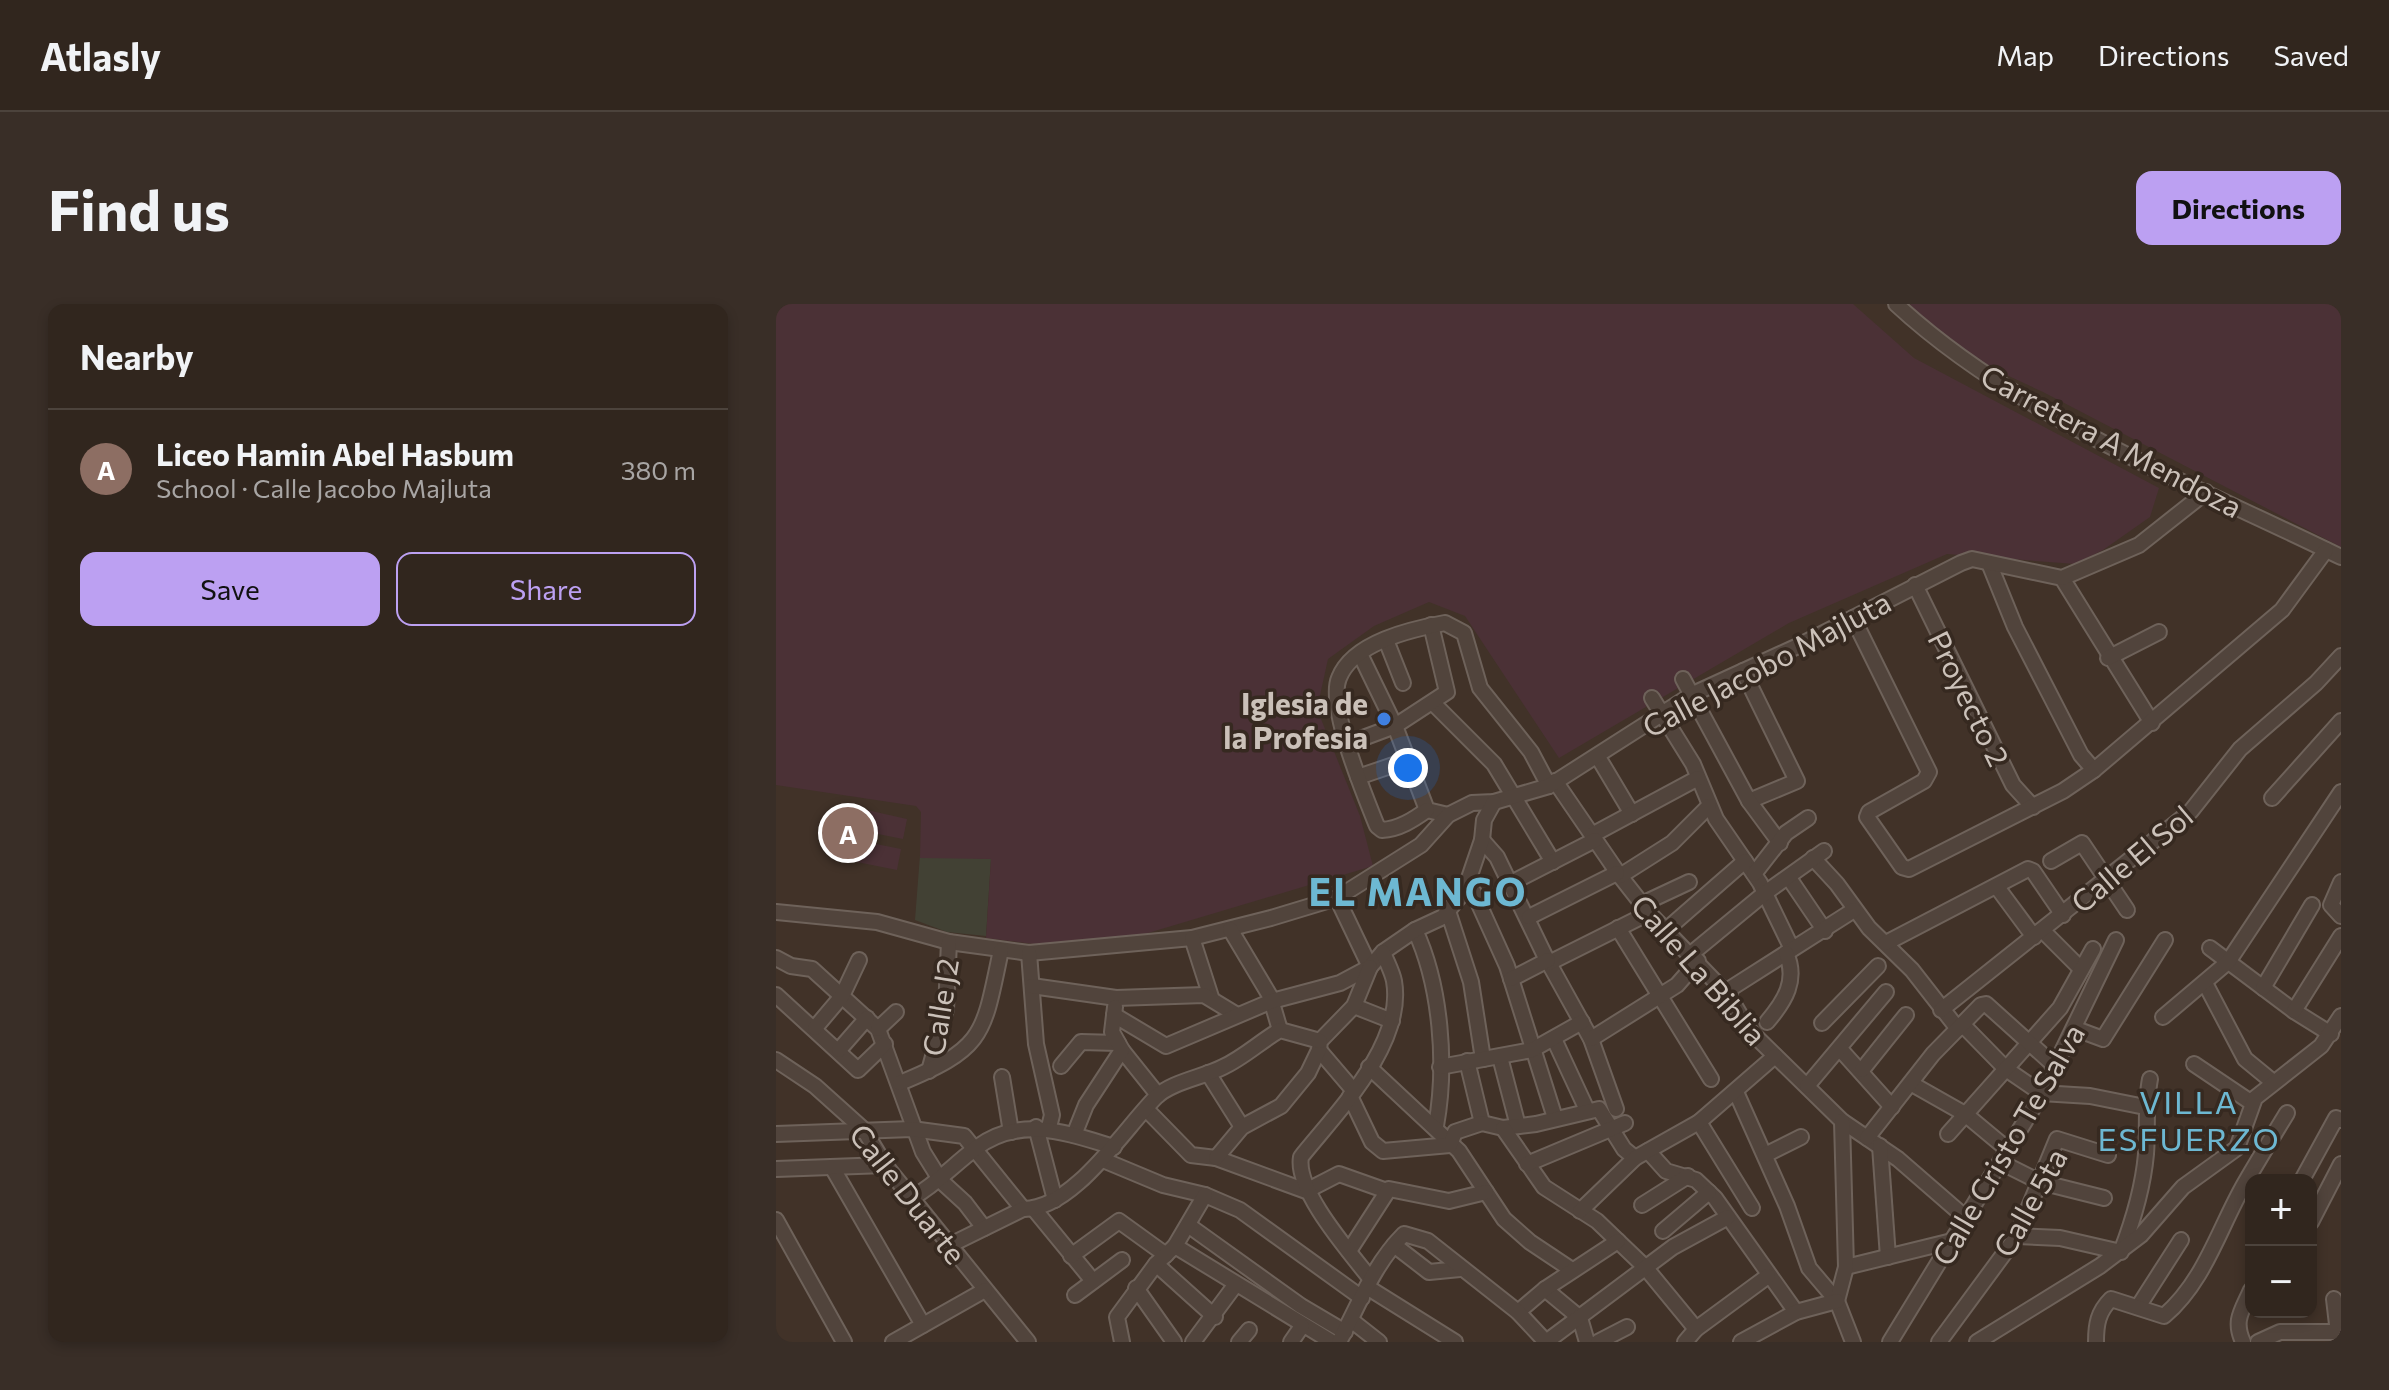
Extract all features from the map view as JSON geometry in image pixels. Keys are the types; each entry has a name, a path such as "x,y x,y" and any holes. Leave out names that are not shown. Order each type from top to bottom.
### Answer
{"street":[{"name":"Carretera A Mendoza","path":"1896,304 1930,336 1983,375 2206,492 2341,557"},
{"path":"2152,723 2108,658 2062,578 2139,545 2206,492"},
{"path":"1853,618 1929,772 1924,781 1869,812 1869,823 1906,869 2033,807 2094,770 2282,610 2326,550"},
{"name":"Calle Jacobo Majluta","path":"776,912 877,922 949,942 1029,953 1192,938 1230,929 1337,898 1421,845 1448,815 1472,803 1516,797 1552,784 1693,694 1961,563 1972,559 2062,578"},
{"path":"1989,563 2015,627 2081,755 2094,770"},
{"name":"Proyecto 2","path":"1915,585 2013,785 2033,807"},
{"name":"Calle La Biblia","path":"1431,625 1445,623 1464,633 1480,688 1531,752 1618,874 1645,908 1725,992 1749,1030 1842,1121 1873,1142 1966,1218"},
{"path":"1448,815 1427,810 1412,821 1382,830 1347,744 1336,687 1340,674 1360,654 1386,640 1431,625 1439,699 1494,764 1553,862"},
{"path":"2108,658 2159,632"},
{"path":"1386,640 1403,683"},
{"path":"1360,654 1395,726 1427,810"},
{"name":"Calle El Sol","path":"1941,1010 2191,811 2240,749 2316,683 2341,656"},
{"path":"1743,671 1797,781 1749,801"},
{"path":"1683,679 1749,801 1780,843"},
{"path":"1652,698 1698,778 1709,806 1765,893 1789,951 1791,984 1779,1008 1767,1022"},
{"path":"1347,744 1395,726 1439,699"},
{"path":"2272,798 2341,721"},
{"path":"1598,757 1632,814"},
{"path":"1358,777 1408,760"},
{"path":"1511,883 1698,778"},
{"path":"2163,1017 2228,962 2337,810 2341,792"},
{"path":"1216,1158 1242,1127 1281,1106 1308,1073 1320,1046 1354,1006 1370,967 1383,952 1448,911 1469,882 1482,840 1484,820 1494,802"},
{"path":"1529,917 1618,874 1672,843 1709,806"},
{"path":"1666,930 1750,868 1780,843 1786,833 1808,818"},
{"path":"1482,840 1497,857 1529,917 1548,962 1591,1039 1617,1115 1624,1149 1641,1155 1670,1174 1688,1176 1709,1192 1796,1312"},
{"path":"2051,861 2082,843 2127,910"},
{"path":"1591,1039 1677,985 1695,958 1765,893 1818,855 1854,910 1912,970 1941,1010 2006,1069 2041,1093 2090,1096 2145,1107"},
{"path":"1886,943 2028,869 2033,871 2063,915"},
{"path":"1789,878 1825,931"},
{"path":"1469,882 1511,979 1555,1118"},
{"path":"1511,979 1618,928 1689,882"},
{"path":"2341,882 2331,905 2341,916"},
{"path":"1997,887 2038,934 2081,969"},
{"path":"1337,898 1370,967"},
{"path":"2263,988 2312,905"},
{"path":"1725,992 1854,910"},
{"path":"1448,911 1471,982 1483,1059"},
{"path":"1618,928 1711,1079"},
{"path":"1230,929 1272,1001 1280,1030"},
{"path":"1415,930 1435,985 1440,1067 1436,1126"},
{"path":"2294,1011 2341,936"},
{"path":"1192,938 1211,997 1222,1009 1237,1015"},
{"name":"Calle Cristo Te Salva","path":"1890,1342 2041,1093 2076,1029 2116,940"},
{"path":"2076,1029 2103,1039 2165,940"},
{"name":"Calle J2","path":"929,1071 946,1009 949,942"},
{"path":"2210,948 2294,1011 2331,1034"},
{"path":"1948,1134 2060,1008 2093,949"},
{"path":"900,1083 949,1062 979,1036 1001,950"},
{"path":"1366,1288 1349,1251 1306,1191 1299,1167 1301,1157 1352,1094 1392,1021 1394,981 1383,952"},
{"path":"1029,953 1036,1044 1052,1115 1042,1127 1055,1200"},
{"path":"776,958 791,966 812,969 873,1024 885,1044 900,1083 912,1129 941,1181 965,1203 984,1228"},
{"path":"815,1028 842,996 859,960"},
{"path":"1878,966 1827,1020 1892,1107"},
{"path":"1114,1015 1166,1046 1272,1001 1340,983 1370,967"},
{"path":"2205,983 2245,1059 2273,1082"},
{"path":"1032,986 1116,998 1211,997"},
{"path":"1807,1086 1886,992"},
{"path":"776,995 858,1070 885,1044"},
{"path":"1116,998 1112,1032 1158,1095"},
{"path":"1888,1257 1873,1142 1892,1107 1960,1026 1986,1004 2054,1065"},
{"path":"1354,1006 1392,1021"},
{"path":"839,1050 873,1024 896,1012"},
{"path":"1862,1070 1906,1015"},
{"path":"1977,1342 2121,1252 2141,1235 2183,1187 2237,1148 2252,1103 2273,1082 2314,1052 2331,1034 2341,1016"},
{"path":"1440,1067 1532,1050 1582,1022"},
{"path":"1280,1030 1320,1046 1352,1094 1377,1147 1383,1151 1450,1145"},
{"path":"950,1245 1055,1200 1103,1160 1158,1095 1225,1066 1280,1030"},
{"path":"1554,1039 1587,1110"},
{"path":"1061,1066 1081,1042 1120,1047"},
{"path":"1074,1135 1086,1105 1120,1047"},
{"path":"1580,1211 1641,1155 1699,1122 1775,1056"},
{"path":"1500,1057 1518,1126"},
{"name":"Calle Duarte","path":"776,1060 815,1086 864,1130 885,1165 1025,1338"},
{"path":"1467,1061 1482,1123"},
{"path":"2194,1064 2252,1103"},
{"path":"1369,1067 1436,1126 1450,1145 1459,1151 1504,1219 1572,1270"},
{"path":"1208,1073 1242,1127"},
{"path":"1002,1077 1011,1132"},
{"path":"2121,1252 2134,1218 2146,1155 2145,1107 2150,1079"},
{"path":"1912,1084 1965,1114 2004,1156 2040,1182 2104,1198"},
{"path":"1736,1092 1765,1155 1809,1268 1837,1301 1853,1342"},
{"path":"1450,1145 1455,1132 1482,1123 1503,1128 1599,1109 1617,1115"},
{"path":"1147,1110 1185,1152 1216,1158 1306,1191 1339,1174 1387,1191 1449,1201 1486,1192"},
{"path":"2096,1342 2096,1325 2103,1308 2111,1299 2164,1316 2177,1305 2200,1272 2244,1185 2287,1113"},
{"path":"1527,1164 1617,1115"},
{"path":"2305,1174 2339,1115"},
{"path":"1837,1301 1846,1267 1842,1121"},
{"path":"1699,1122 1752,1208"},
{"path":"912,1198 941,1181 976,1148 1011,1132 1042,1127 1114,1147"},
{"path":"1503,1128 1553,1196 1580,1211 1618,1241 1645,1267 1696,1329"},
{"path":"776,1134 912,1129 964,1136 1093,1281"},
{"path":"1765,1155 1801,1137"},
{"name":"Calle 5ta","path":"1939,1342 2017,1236 2057,1139 2108,1155"},
{"path":"1103,1160 1163,1185 1205,1195 1240,1210 1455,1342"},
{"path":"2317,1210 2341,1164"},
{"path":"776,1169 885,1165"},
{"path":"832,1167 923,1325"},
{"path":"1642,1205 1688,1176"},
{"path":"1349,1251 1387,1191"},
{"path":"1663,1231 1709,1192"},
{"path":"1122,1342 1117,1317 1136,1288 1188,1225 1205,1195"},
{"path":"1345,1331 1366,1288 1403,1234 1415,1234 1428,1241 1518,1312 1546,1342 1673,1247 1728,1217"},
{"path":"776,1220 844,1342"},
{"path":"1071,1256 1119,1221 1165,1255 1236,1284 1332,1342"},
{"path":"1188,1225 1301,1306 1345,1331 1379,1342"},
{"path":"2017,1236 2060,1238 2121,1252"},
{"path":"2138,1307 2181,1240"},
{"path":"1518,1312 1545,1289 1618,1241"},
{"path":"1846,1267 1952,1241"},
{"path":"1394,1245 1429,1272 1460,1269"},
{"path":"1165,1255 1215,1317"},
{"path":"1075,1295 1122,1260"},
{"path":"1685,1342 1696,1329 1768,1276"},
{"path":"1193,1342 1215,1317 1236,1284"},
{"path":"1136,1288 1174,1342"},
{"path":"1545,1289 1580,1318 1587,1342"},
{"path":"893,1342 985,1290"},
{"path":"2258,1342 2280,1332 2330,1334 2334,1299"},
{"path":"1741,1342 1796,1312 1837,1301"},
{"path":"2243,1342 2237,1328 2238,1316 2245,1305"},
{"path":"1291,1342 1302,1326"},
{"path":"1598,1342 1627,1327"},
{"path":"1239,1342 1249,1330"},
{"path":"1007,1342 1025,1338"}],"shaded area":[{"path":"776,304 1853,304 1914,358 2159,488 2150,517 2103,550 2075,564 1947,554 1789,623 1559,758 1465,616 1429,602 1374,626 1328,659 1317,709 1360,816 1373,866 1138,936 1034,944 986,938 991,859 920,858 921,812 916,806 776,785"},
{"path":"1910,304 2341,304 2341,547 2043,392 1942,345"},
{"path":"867,810 907,819 903,839 863,831"},
{"path":"861,841 901,849 897,870 857,862"},
{"path":"920,855 991,859 986,936 947,932 915,920"}],"place":[{"name":"Iglesia de la Profesia","path":"1384,719"},
{"name":"Liceo Hamin Abel Hasbum","path":"848,833"}],"district":[{"name":"EL MANGO","path":"1418,890"},
{"name":"VILLA ESFUERZO","path":"2189,1120"}]}
